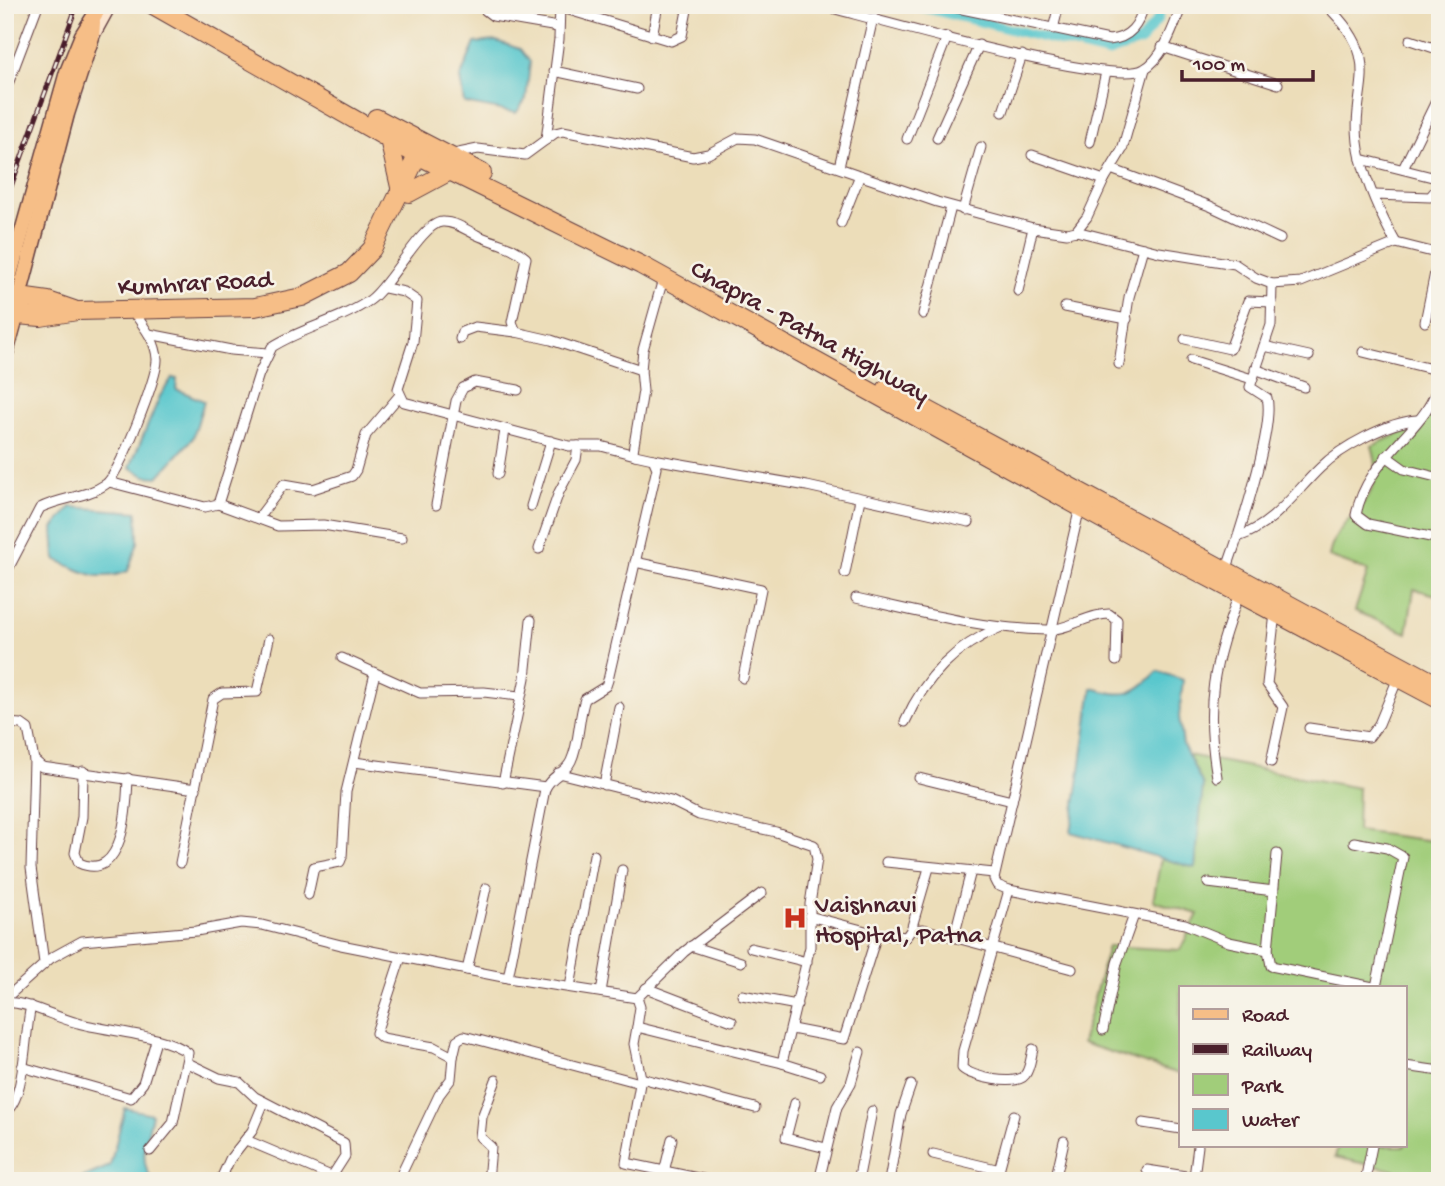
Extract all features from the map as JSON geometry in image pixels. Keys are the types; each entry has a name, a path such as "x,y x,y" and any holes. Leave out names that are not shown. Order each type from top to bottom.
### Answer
{"highway":[{"name":"Chapra - Patna Highway","path":"160,6 389,139 433,155 650,259 1440,686"},
{"name":"Chapra - Patna Highway","path":"160,6 636,263 1239,594 1440,700"},
{"path":"389,139 402,194"},
{"path":"402,194 433,155"},
{"name":"Kumhrar Road","path":"10,315 41,317 77,311 255,307 302,297 359,265 372,249 402,194 433,155"},
{"path":"5,351 10,295"},
{"name":"Kumhrar Road","path":"10,295 48,301 77,311"}],"main road":[{"path":"10,295 71,102 87,36 101,5"}],"street":[{"path":"5,92 38,5"},
{"path":"87,36 92,5"},
{"path":"87,36 110,5"},
{"path":"485,5 485,10 493,16 558,27"},
{"path":"652,36 658,5"},
{"path":"546,140 559,6 671,41 682,36 688,5"},
{"path":"820,5 979,45 1107,72 1137,72 1145,69"},
{"path":"943,5 1097,38 1119,39 1134,28 1144,5"},
{"path":"1053,29 1059,5"},
{"path":"1076,231 1087,217 1128,136 1145,69 1162,47 1182,5"},
{"path":"1325,5 1353,35 1363,54 1358,134 1361,159 1396,243"},
{"path":"838,167 873,18"},
{"path":"907,139 947,37"},
{"path":"1410,40 1440,50"},
{"path":"937,138 979,45"},
{"path":"1162,47 1278,84"},
{"path":"1003,112 1022,54"},
{"path":"554,71 637,89"},
{"path":"1090,142 1107,72"},
{"path":"1403,169 1440,93"},
{"path":"433,155 478,149 525,155 555,133 571,131 693,157 746,137 951,207 1055,233 1076,231 1143,248 1235,264 1256,278 1272,284 1301,282 1396,243 1439,253 1425,322"},
{"path":"963,210 981,147"},
{"path":"1032,155 1104,180"},
{"path":"1361,159 1440,179"},
{"path":"1111,169 1210,206 1280,239"},
{"path":"841,223 860,175"},
{"path":"1375,195 1424,198 1437,196 1440,185"},
{"path":"923,314 951,207"},
{"path":"218,504 268,353 279,342 355,310 386,288 423,234 436,223 450,222 511,247 526,258 512,322 516,332"},
{"path":"1018,291 1033,228"},
{"path":"1119,364 1129,297 1143,248"},
{"path":"635,455 635,433 643,391 643,350 663,279"},
{"path":"1226,572 1252,490 1268,412 1267,398 1252,390 1254,374 1271,326 1272,284"},
{"path":"259,517 284,484 313,489 352,476 366,435 399,396 413,342 417,301 404,292 386,288"},
{"path":"1185,339 1230,349 1248,301 1255,299 1272,302"},
{"path":"1065,307 1127,319"},
{"path":"5,575 40,508 82,496 109,482 157,368 156,351 149,334 133,311"},
{"path":"460,339 462,332 470,327 516,332 551,340 642,370"},
{"path":"149,334 231,350 268,353"},
{"path":"1264,346 1309,356"},
{"path":"1363,352 1440,371"},
{"path":"1191,360 1304,387"},
{"path":"1440,378 1436,393 1417,421 1366,483 1357,518 1380,527 1440,538"},
{"path":"436,505 459,394 468,384 481,382 518,390"},
{"path":"399,396 404,402 551,441 578,446 601,446 653,459 763,478 969,522"},
{"path":"1238,537 1269,522 1328,461 1385,428 1417,421"},
{"path":"498,474 505,430"},
{"path":"531,506 551,441"},
{"path":"540,549 559,492 576,460 578,446"},
{"path":"1386,456 1404,468 1440,478"},
{"path":"508,978 546,787 558,773 566,769 574,756 585,699 606,686 608,680 657,468 653,459"},
{"path":"109,482 205,507 218,504 287,528 323,525 402,538"},
{"path":"845,573 860,499"},
{"path":"1080,507 994,873 997,885 1009,890 1191,926 1228,942 1268,950"},
{"path":"635,562 761,589 743,678"},
{"path":"1217,777 1212,744 1211,696 1216,661 1239,594"},
{"path":"856,598 951,619 1003,627 1051,630 1094,615 1114,615 1118,629 1116,661"},
{"path":"1271,762 1283,713 1281,704 1267,684 1275,613"},
{"path":"503,783 519,696 525,678 531,620"},
{"path":"905,722 926,683 948,658 974,638 1003,627"},
{"path":"180,863 213,699 222,693 257,692 262,682 269,639"},
{"path":"342,659 420,693 484,692 519,696"},
{"path":"308,895 314,867 340,862 342,857 345,800 375,673"},
{"path":"1309,728 1363,738 1373,734 1398,678"},
{"path":"604,785 619,707"},
{"path":"5,723 21,724 28,729 34,760 31,868 44,963"},
{"path":"34,760 42,767 196,789"},
{"path":"354,762 546,787"},
{"path":"83,771 82,817 75,853 79,863 91,867 107,864 114,852 125,813 128,778"},
{"path":"558,773 680,804 699,815 776,832 814,845 817,859 809,916 810,947 782,1063"},
{"path":"919,778 1012,801"},
{"path":"1354,842 1387,848 1403,857 1377,986"},
{"path":"1277,854 1269,962 1275,967 1367,986"},
{"path":"570,987 594,855"},
{"path":"886,862 994,873"},
{"path":"809,916 877,934 906,937 911,930 929,868"},
{"path":"601,992 622,870"},
{"path":"954,937 971,871"},
{"path":"1208,883 1274,891"},
{"path":"467,970 486,888"},
{"path":"1009,890 963,1051 962,1068 995,1079 1021,1079 1026,1075 1033,1049"},
{"path":"637,998 691,946 762,892"},
{"path":"1103,1030 1116,964 1134,915"},
{"path":"5,1001 44,963 66,948 93,938 196,931 241,923 262,925 508,978 637,998"},
{"path":"911,930 923,929 1072,969"},
{"path":"792,1029 844,1039 877,934"},
{"path":"691,946 741,962"},
{"path":"751,948 807,962"},
{"path":"401,957 376,1033 382,1038 434,1047 453,1056"},
{"path":"646,988 732,1021"},
{"path":"742,995 797,1005"},
{"path":"637,998 640,1007 634,1044 640,1081 626,1163 712,1181"},
{"path":"5,1001 31,1006 76,1023 185,1050 188,1063 173,1123 150,1151"},
{"path":"5,1111 15,1104 31,1006"},
{"path":"637,1027 820,1075"},
{"path":"398,1181 439,1095 451,1079 457,1041 464,1036 755,1108"},
{"path":"22,1068 131,1098 143,1083 156,1041"},
{"path":"819,1181 836,1107 851,1083 860,1052"},
{"path":"188,1063 219,1078 239,1082 264,1102 344,1143 345,1156 330,1178 246,1140"},
{"path":"1406,1066 1440,1071"},
{"path":"488,1181 491,1147 480,1137 480,1126 496,1080"},
{"path":"889,1181 901,1114 911,1085"},
{"path":"220,1181 230,1159 246,1140 264,1102"},
{"path":"794,1103 786,1139 826,1148"},
{"path":"858,1181 872,1111"},
{"path":"996,1181 1014,1115"},
{"path":"1143,1123 1179,1129"},
{"path":"664,1172 672,1139"},
{"path":"1055,1181 1064,1141"},
{"path":"1194,1177 1198,1148"},
{"path":"1364,1181 1372,1148"},
{"path":"933,1154 1000,1170"},
{"path":"1147,1170 1217,1181"}],"green space":[{"path":"1440,395 1440,596 1414,589 1407,633 1355,611 1368,571 1329,557 1341,528 1369,496 1376,466 1372,446 1422,423"},
{"path":"1188,755 1358,788 1357,831 1440,842 1440,1167 1423,1177 1335,1157 1337,1148 1406,1148 1406,986 1179,986 1179,1074 1082,1043 1108,946 1180,950 1198,914 1153,901 1161,858 1195,867 1203,785"}],"water":[{"path":"496,41 520,49 530,62 526,99 516,113 464,103 460,78 475,43"},
{"path":"172,378 177,379 176,389 204,401 193,438 158,477 145,476 130,467 160,396"},
{"path":"71,507 137,512 138,542 128,571 99,576 82,572 55,559 53,528"},
{"path":"1158,671 1183,680 1179,717 1183,745 1203,785 1195,868 1071,832 1092,688 1128,693 1142,686"},
{"path":"125,1108 152,1114 144,1158 154,1181 75,1181 110,1166"}],"waterway":[{"path":"913,5 1107,53 1141,41 1158,19 1162,5"}],"railway":[{"path":"5,203 77,5"}],"place":[{"name":"Vaishnavi Hospital, Patna","path":"795,918"}]}
